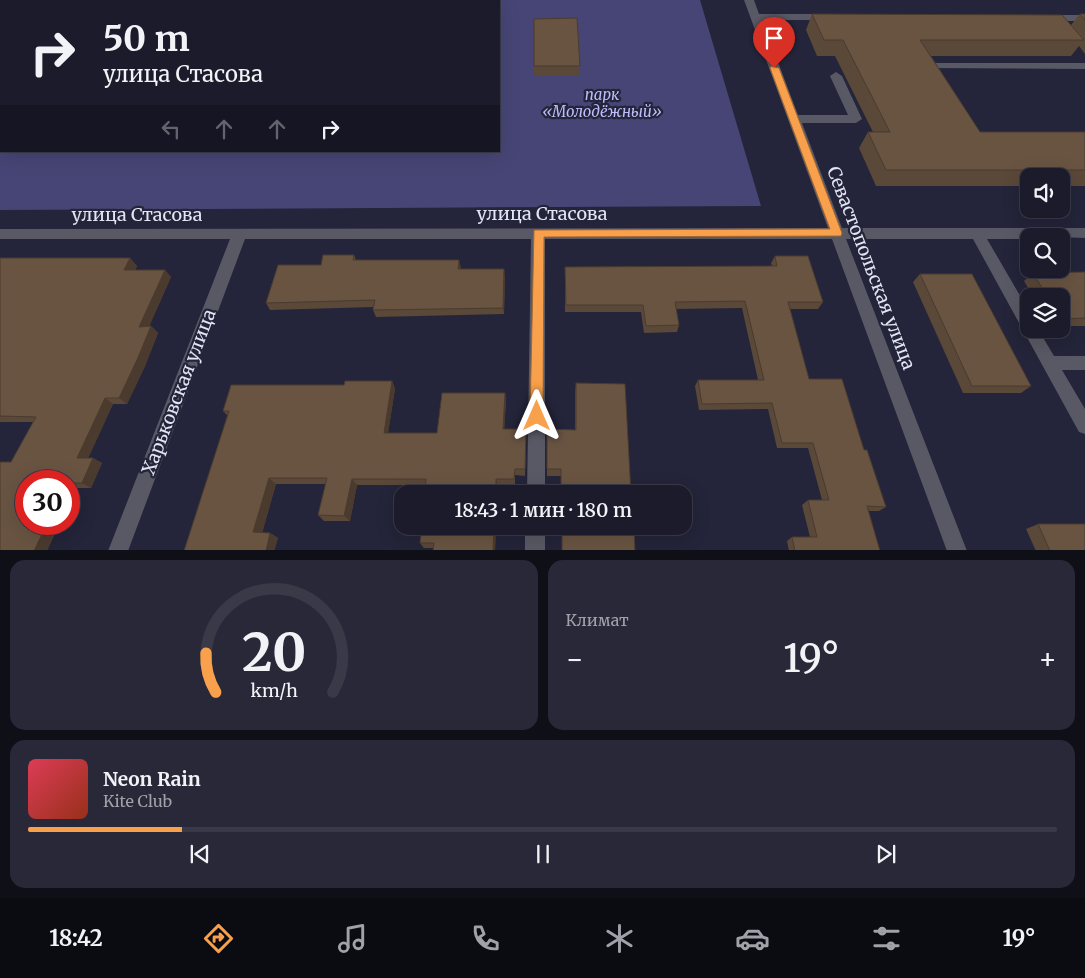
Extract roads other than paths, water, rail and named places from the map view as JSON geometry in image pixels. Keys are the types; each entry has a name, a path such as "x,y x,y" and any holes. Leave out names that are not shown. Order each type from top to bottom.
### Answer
{"street":[{"name":"Севастопольская улица","path":"749,0 957,550"},
{"path":"755,17 841,17"},
{"path":"1030,18 1085,18"},
{"path":"1047,18 1060,32"},
{"path":"924,66 1085,66"},
{"path":"794,119 856,119 836,76"},
{"name":"Харьковская улица","path":"118,550 240,233"},
{"path":"536,485 538,233"},
{"path":"977,233 1020,312"},
{"name":"улица Стасова","path":"0,234 1085,233"},
{"path":"1035,338 1085,426"},
{"path":"1049,363 1085,363"},
{"path":"535,535 535,550"}],"park label":[{"name":"парк «Молодёжный»","path":"602,104"}]}
